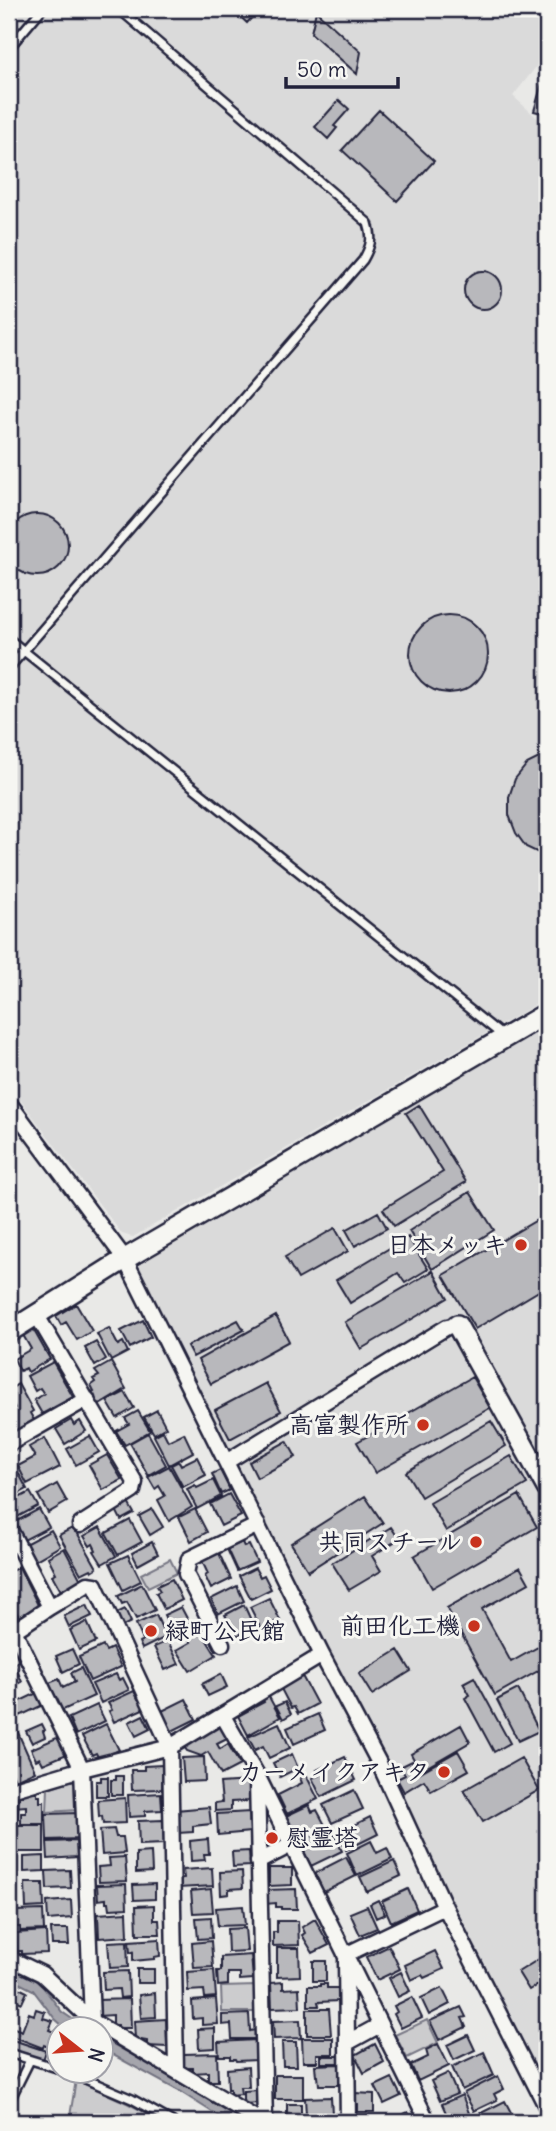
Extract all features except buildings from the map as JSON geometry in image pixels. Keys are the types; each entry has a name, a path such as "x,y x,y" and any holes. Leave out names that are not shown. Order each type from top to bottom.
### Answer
{"street":[{"path":"9,1332 125,1259 547,1013"},
{"path":"9,1103 125,1259 322,1655 378,1761 445,1907 547,2108"},
{"path":"36,1314 135,1482 133,1491 80,1525"},
{"path":"226,1462 447,1327 457,1325 547,1488"},
{"path":"12,1442 87,1399"},
{"path":"222,1644 186,1574 188,1559 258,1525"},
{"path":"9,1528 50,1607"},
{"path":"92,2016 82,1769 11,1628 89,1584 95,1585 170,1747 176,2069"},
{"path":"9,1818 10,1789 170,1747 322,1655"},
{"path":"223,1716 257,1776 428,2122"},
{"path":"257,1776 263,2122"},
{"path":"258,1862 291,1846"},
{"path":"345,1955 445,1907"},
{"path":"345,1955 348,2122"},
{"path":"9,1958 42,1974 87,2016"},
{"path":"347,2043 380,2025"},
{"path":"116,2035 263,2122"}],"lane":[{"path":"9,48 42,9"},
{"path":"9,668 363,260 370,247 372,235 368,223 119,9"},
{"path":"9,639 505,1037"},
{"path":"9,2053 46,2065"},
{"path":"9,2102 30,2060"},
{"path":"103,2086 173,2122"}],"shaded area":[{"path":"9,9 547,9 547,53 513,96 547,127 547,356 540,365 547,377 547,998 133,1237 122,1234 9,1085"},
{"path":"547,1023 547,1466 474,1333 461,1321 231,1453 140,1271 140,1262 145,1254"},
{"path":"448,1338 460,1341 547,1498 547,2090 440,1881 238,1465"},
{"path":"170,1559 177,1573 148,1587 141,1574"},
{"path":"79,1778 79,1810 47,1812 48,1788"},
{"path":"9,1966 32,1977 68,2016 53,2016 33,1990 9,1978"},
{"path":"256,1986 257,2012 222,2012 221,1987"},
{"path":"427,2020 438,2043 407,2058 395,2035"},
{"path":"116,2046 245,2122 228,2122 116,2057"},
{"path":"75,2086 89,2086 164,2122 69,2122"}],"place":[{"name":"日本メッキ","path":"521,1245"},
{"name":"高富製作所","path":"423,1425"},
{"name":"共同スチール","path":"476,1542"},
{"name":"前田化工機","path":"474,1626"},
{"name":"緑町公民館","path":"151,1631"},
{"name":"カーメイクアキタ","path":"444,1772"},
{"name":"慰霊塔","path":"272,1838"}]}
